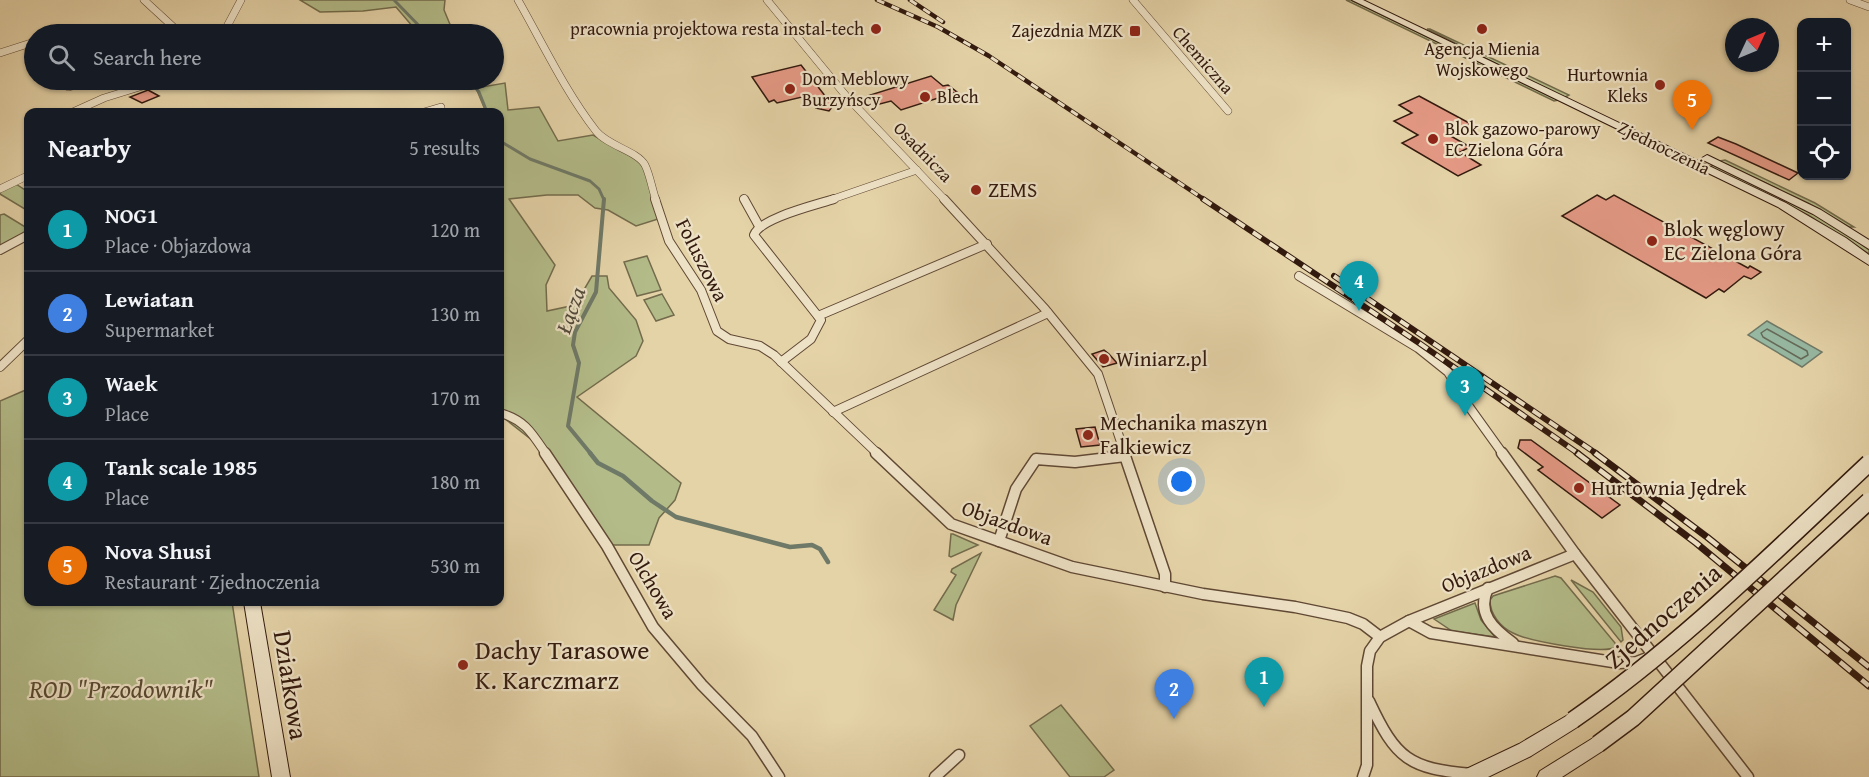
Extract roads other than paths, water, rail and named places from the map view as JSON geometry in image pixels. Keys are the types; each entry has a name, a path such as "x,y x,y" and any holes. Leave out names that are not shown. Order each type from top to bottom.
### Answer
{"main road":[{"name":"Zjednoczenia","path":"1356,0 1782,205 1842,241 1869,261"},
{"name":"Zjednoczenia","path":"1375,0 1784,195 1817,212 1869,245"},
{"name":"Zjednoczenia","path":"1472,776 1525,750 1607,697 1762,563 1869,463"},
{"path":"1550,776 1633,718 1869,501"},
{"name":"Działkowa","path":"253,606 281,777"}],"street":[{"path":"144,0 170,24"},
{"path":"228,24 241,0"},
{"name":"Foluszowa","path":"518,0 573,97 598,133 614,146 632,154 644,163 665,231 677,255 701,290 717,332 729,339 760,346 781,362"},
{"name":"Osadnicza","path":"767,0 847,98 987,244 1048,312 1098,374 1165,574 1166,586"},
{"name":"Chemiczna","path":"1133,0 1228,111"},
{"path":"1850,0 1869,7"},
{"path":"0,53 24,45"},
{"path":"82,108 130,90"},
{"path":"781,362 793,355 815,333 821,320 757,241 754,235 759,226 917,170"},
{"path":"0,189 24,177"},
{"path":"744,199 759,226"},
{"path":"0,249 24,237"},
{"path":"818,316 987,244"},
{"path":"1299,276 1418,348 1441,366 1575,554 1748,777"},
{"path":"833,412 1048,312"},
{"path":"0,367 24,344"},
{"name":"Objazdowa","path":"781,362 946,521 1072,567 1203,594 1294,607 1348,618 1363,624 1380,637 1409,621 1575,554"},
{"name":"Olchowa","path":"504,414 517,418 531,432 607,546 653,627 702,685 752,736 779,777"},
{"path":"999,541 1016,489 1036,459 1075,462 1125,456"},
{"path":"1488,588 1482,597 1481,604 1485,615 1493,627 1516,645"},
{"path":"1409,621 1431,633 1619,663 1637,662 1653,655"},
{"path":"1363,777 1367,765 1368,657 1380,637"},
{"path":"1368,699 1384,734 1403,756 1437,771 1472,776"},
{"path":"935,777 959,755"}],"water":[{"path":"1767,321 1822,352 1802,367 1748,335"}],"waterway":[{"name":"Łącza","path":"394,0 417,24"},
{"name":"Łącza","path":"477,90 485,108"},
{"name":"Łącza","path":"504,143 530,159 590,181 599,189 604,200"},
{"name":"Łącza","path":"591,454 568,426 579,363 573,345 575,332 596,292 604,200"},
{"name":"Łącza","path":"590,453 598,463 623,476 652,501 676,517 790,547 812,545 820,549 828,562"}],"railway":[{"path":"877,0 938,27 989,56 1205,200"},
{"path":"910,0 943,22"},
{"path":"1203,199 1419,343 1579,454"},
{"path":"1334,276 1597,454"},
{"path":"1577,453 1696,543 1869,686"},
{"path":"1595,453 1707,537 1869,667"}],"place":[{"name":"pracownia projektowa resta instal-tech","path":"876,29"},
{"name":"Agencja Mienia Wojskowego","path":"1482,29"},
{"name":"Zajezdnia MZK","path":"1135,31"},
{"name":"Hurtownia Kleks","path":"1660,85"},
{"name":"Dom Meblowy Burzyńscy","path":"790,89"},
{"name":"Blech","path":"925,97"},
{"name":"Nova Shusi","path":"1692,130"},
{"name":"Blok gazowo-parowy EC Zielona Góra","path":"1433,139"},
{"name":"ZEMS","path":"976,190"},
{"name":"Blok węglowy EC Zielona Góra","path":"1652,241"},
{"name":"Tank scale 1985","path":"1359,311"},
{"name":"Winiarz.pl","path":"1104,359"},
{"name":"Waek","path":"1465,416"},
{"name":"Mechanika maszyn Falkiewicz","path":"1088,435"},
{"name":"Hurtownia Jędrek","path":"1579,488"},
{"name":"Dachy Tarasowe K. Karczmarz","path":"463,665"},
{"name":"NOG1","path":"1264,707"},
{"name":"Lewiatan","path":"1174,719"}],"park label":[{"name":"ROD \"Przodownik\"","path":"121,689"}]}
